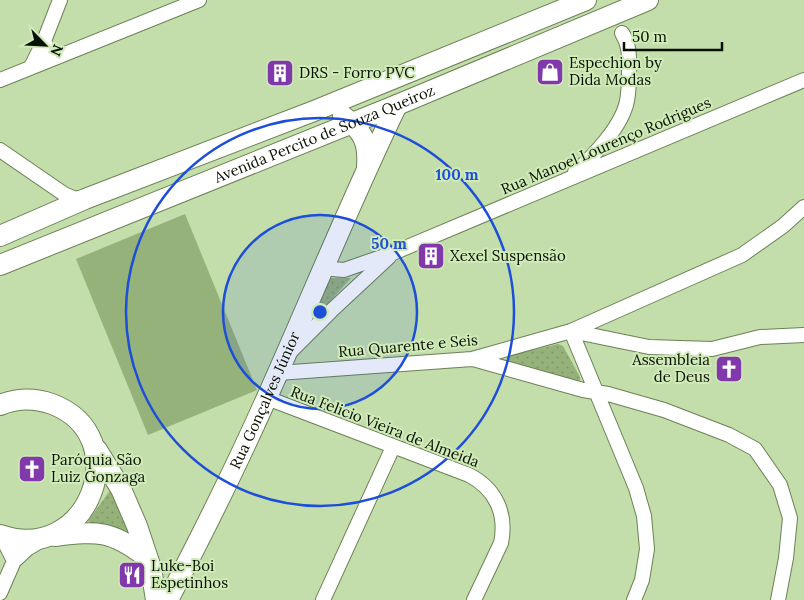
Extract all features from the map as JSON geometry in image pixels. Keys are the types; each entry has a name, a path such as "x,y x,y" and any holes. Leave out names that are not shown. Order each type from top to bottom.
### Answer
{"main road":[{"name":"Avenida Percito de Souza Queiroz","path":"0,265 398,105 648,0"},
{"name":"Avenida Percito de Souza Queiroz","path":"0,236 85,199 314,111 583,1"},
{"path":"488,67 502,54 571,23 583,1"},
{"name":"Rua Gonçalves Júnior","path":"168,600 203,533 267,398 367,168 398,105"},
{"path":"314,111 342,115 352,123"},
{"name":"Rua Gonçalves Júnior","path":"352,123 362,134 365,141 368,151 367,168"},
{"path":"0,405 32,399 45,402 69,414 79,422 121,489 137,526 153,576 156,600"},
{"path":"47,537 60,531 77,518 89,501 94,488 97,474 96,460 93,446 87,433"},
{"path":"0,535 24,540 84,532 100,533 115,536 131,545 146,557"}],"street":[{"path":"31,67 60,0"},
{"path":"0,80 199,0"},
{"path":"622,33 625,9"},
{"path":"566,180 587,162 601,145 618,122 627,102 629,50 627,41 622,33 606,18"},
{"path":"44,40 47,47 56,57"},
{"name":"Rua Manoel Lourenço Rodrigues","path":"327,262 333,269 344,270 393,253 804,80"},
{"path":"601,145 605,157 609,160 614,160"},
{"path":"0,150 64,194 73,198 85,199"},
{"path":"634,600 642,580 646,549 644,516 636,488 571,331 742,255 782,226 804,207"},
{"name":"Rua Manoel Lourenço Rodrigues","path":"280,366 331,311 393,253"},
{"name":"Rua Quarente e Seis","path":"280,366 472,359 571,331 649,347 712,349 760,337 804,335"},
{"path":"472,359 664,410 729,435 755,450 780,485 790,518 786,558 778,600"},
{"name":"Rua Felicio Vieira de Almeida","path":"267,398 469,475 482,484 495,497 503,518 501,544 474,600"},
{"path":"323,600 393,447"},
{"path":"0,535 14,561"},
{"path":"0,593 14,561 27,549 47,537"}],"green space":[{"path":"185,214 257,390 148,435 76,259"},
{"path":"327,278 351,278 300,335"},
{"path":"558,344 563,346 580,377 578,382 508,362 507,359 509,356"},
{"path":"111,489 129,532 93,524 88,521"}],"place":[{"name":"Espechion by Dida Modas","path":"550,72"},
{"name":"DRS - Forro PVC","path":"280,73"},
{"name":"Xexel Suspensão","path":"431,256"},
{"name":"Assembleia de Deus","path":"729,369"},
{"name":"Paróquia São Luiz Gonzaga","path":"32,469"},
{"name":"Luke-Boi Espetinhos","path":"132,575"}]}
